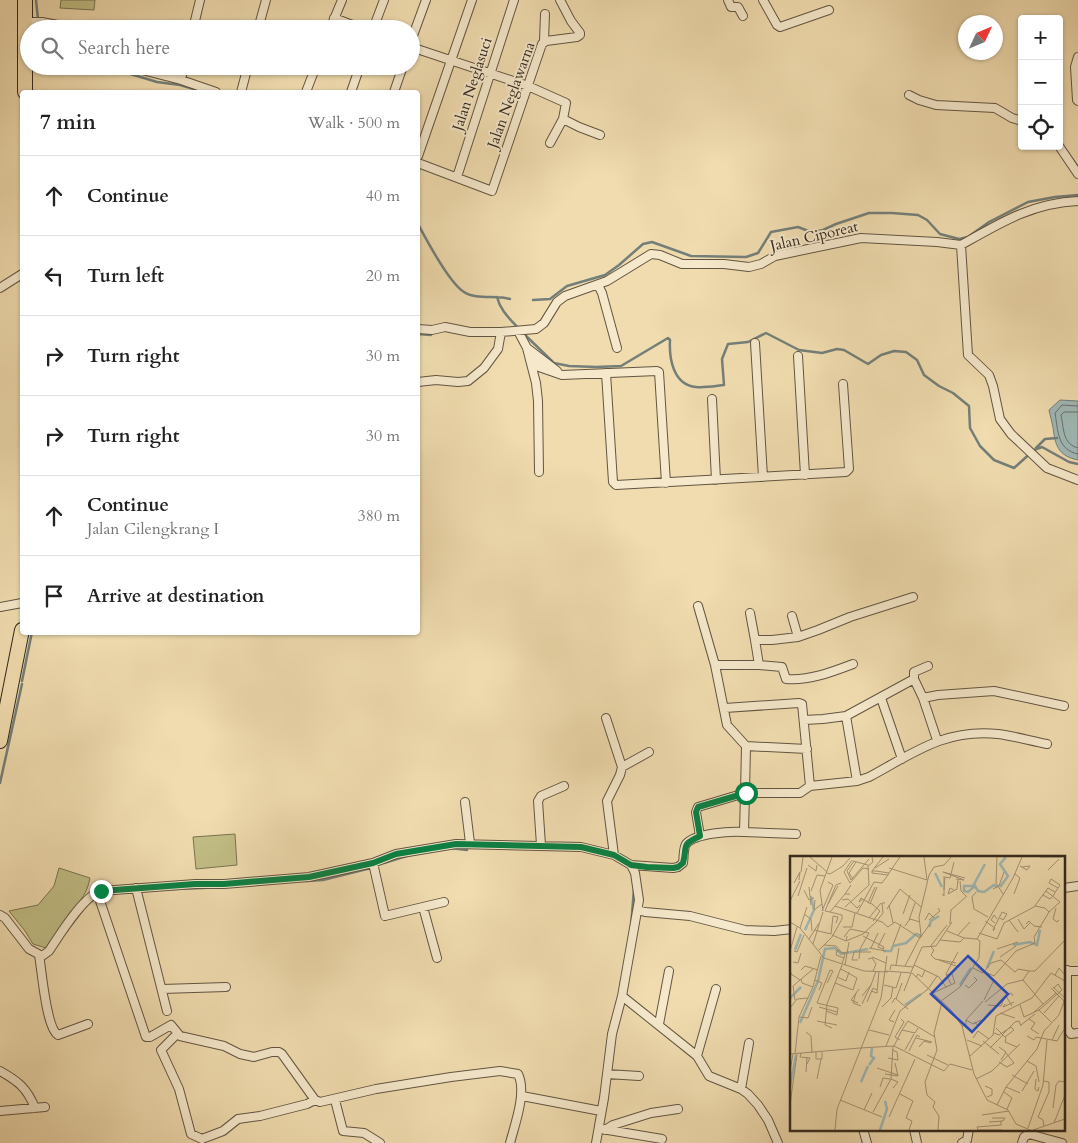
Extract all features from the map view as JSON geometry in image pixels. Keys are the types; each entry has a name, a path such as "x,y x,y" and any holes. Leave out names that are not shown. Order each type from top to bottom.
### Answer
{"highway":[{"path":"25,0 33,20"},
{"path":"25,90 27,75"},
{"path":"0,741 21,635"}],"street":[{"path":"195,20 200,0"},
{"path":"260,20 266,0"},
{"path":"339,20 334,18 342,0"},
{"path":"376,20 384,0"},
{"path":"419,20 426,0"},
{"path":"420,150 472,0"},
{"name":"Jalan Neglasuci","path":"457,177 514,0"},
{"name":"Jalan Neglawarna","path":"457,177 492,191 544,41 578,36 580,33 560,0"},
{"path":"728,0 732,7 738,7 744,16"},
{"path":"763,0 780,27 829,10"},
{"path":"544,41 545,14"},
{"path":"420,50 528,86 566,102 563,119 550,143"},
{"path":"1078,57 1075,67 1076,100 1078,101"},
{"path":"161,75 210,90"},
{"path":"180,80 181,75"},
{"path":"242,90 246,75"},
{"path":"307,90 313,75"},
{"path":"352,90 357,75"},
{"path":"395,90 400,75"},
{"path":"910,95 936,105 995,108 1018,120"},
{"path":"563,119 600,135"},
{"path":"1062,150 1078,174"},
{"path":"420,164 457,177"},
{"path":"1078,201 1051,203 1028,210 1013,216 961,245 968,355 989,375 998,414 1010,434 1047,468 1078,480"},
{"name":"Jalan Ciporeat","path":"420,329 432,330 445,327 470,332 501,332 536,329 542,326 556,302 565,296 598,285 651,254 660,255 682,264 724,264 749,267 761,264 775,256 861,238 929,241 961,245"},
{"path":"0,288 20,275"},
{"path":"598,285 602,293 617,348"},
{"path":"521,331 522,342 527,348 562,374"},
{"path":"420,382 436,380 468,381 484,368 498,349 501,332"},
{"path":"755,343 763,477"},
{"path":"527,348 538,400 539,472"},
{"path":"798,356 805,475"},
{"path":"530,359 540,367 562,374 657,371 660,374 666,483"},
{"path":"606,373 613,482 616,485 843,473 849,469 843,384"},
{"path":"712,399 716,480"},
{"path":"755,640 772,640 798,636 913,597"},
{"path":"0,607 20,603"},
{"path":"698,606 715,665 727,725 746,746 744,832"},
{"path":"750,613 759,665"},
{"path":"792,616 798,636"},
{"path":"715,665 782,667 786,679 794,679 822,675 853,664"},
{"path":"928,666 914,672 914,679 923,698 937,740"},
{"path":"804,720 846,716 914,679"},
{"path":"923,698 938,695 994,691 1064,706"},
{"path":"881,698 902,759"},
{"path":"725,708 799,703 803,706 810,786"},
{"path":"846,716 857,782"},
{"path":"606,718 622,767 607,801 614,855"},
{"path":"700,836 696,812 698,807 746,793 791,794 804,792 810,786 857,782 869,778 937,740 978,733 998,734 1047,744"},
{"path":"746,746 807,748"},
{"path":"622,767 649,752"},
{"path":"541,845 538,801 541,796 564,786"},
{"path":"465,802 470,843"},
{"path":"39,956 49,951 80,907 97,892 309,877 373,863 396,854 470,843 581,847 614,855 631,865 678,867 684,861 685,845 700,836 744,832 796,834"},
{"path":"373,863 384,916 444,902"},
{"path":"596,1143 601,1129 601,1111 612,1034 622,996 638,910 639,900 635,873 631,865"},
{"path":"136,888 167,1011"},
{"path":"97,892 145,1036 150,1037 171,1025 177,1034 185,1038 224,1046 240,1054 254,1057 279,1052 315,1100 320,1102 376,1089 500,1070 518,1074 521,1079 522,1096 510,1143"},
{"path":"423,907 437,958"},
{"path":"638,910 690,916 745,930 790,930"},
{"path":"0,915 5,918 29,949 39,956 49,1022 55,1034 58,1035 88,1024"},
{"path":"1078,970 1066,970 1068,1028 1071,1034 1078,1033"},
{"path":"659,1024 669,971"},
{"path":"162,989 226,987"},
{"path":"696,1056 716,989"},
{"path":"622,996 659,1024 696,1056 709,1076 741,1089 758,1105 768,1120 778,1143"},
{"path":"177,1034 161,1050 179,1088 191,1134 194,1136 202,1139 223,1131 238,1118 260,1116 307,1104 315,1100"},
{"path":"741,1089 749,1043"},
{"path":"0,1071 17,1080 30,1097 35,1108"},
{"path":"607,1074 639,1076"},
{"path":"522,1096 601,1111"},
{"path":"335,1100 344,1131 364,1133 380,1143"},
{"path":"0,1111 45,1107"},
{"path":"601,1129 651,1113 678,1109"},
{"path":"601,1129 662,1139"},
{"path":"863,1130 867,1143"},
{"path":"914,1130 917,1143"},
{"path":"962,1143 967,1140 970,1130"},
{"path":"1022,1143 1024,1137 1029,1134 1062,1143"}],"shaded area":[{"path":"61,0 95,0 94,10 60,8"},
{"path":"235,834 237,865 196,869 193,837"},
{"path":"59,868 90,878 84,896 66,918 46,948 33,944 9,911 38,905 54,886"}],"water":[{"path":"1060,400 1078,401 1078,460 1062,453 1055,439 1049,410"}],"waterway":[{"path":"36,0 38,20"},
{"path":"134,75 197,90"},
{"path":"533,300 550,299 567,286 605,275 643,244 652,242 691,256 746,257 758,253 771,232 798,227 811,232 823,230 869,213 918,215 927,220 940,234 959,239 968,237 989,222 1028,202 1078,195"},
{"path":"420,228 445,270 464,292 480,297 510,299"},
{"path":"497,297 503,310 519,329"},
{"path":"523,333 554,363 569,366 596,367 621,366 668,338 670,340 670,355 677,376 688,385 699,387 724,385 722,359 728,344 748,342 766,333 799,350 822,353 837,349 844,350 868,364 881,355 894,351 906,352 917,360 924,375 953,393 969,406 970,428 980,446 994,460 1014,468 1034,450 1042,447 1069,462 1078,464"},
{"path":"420,334 431,335"},
{"path":"1036,448 1045,439 1057,438"},
{"path":"22,681 31,635"},
{"path":"0,783 22,684"},
{"path":"450,848 467,850"},
{"path":"384,863 410,855"},
{"path":"306,881 323,880 371,868"},
{"path":"172,889 204,888"},
{"path":"631,926 634,889"},
{"path":"70,926 78,916"}],"route":[{"path":"101,891 309,877 330,874 373,863 396,854 470,843 581,847 614,855 631,865 673,868 683,863 687,843 700,836 697,808 746,793"}]}
